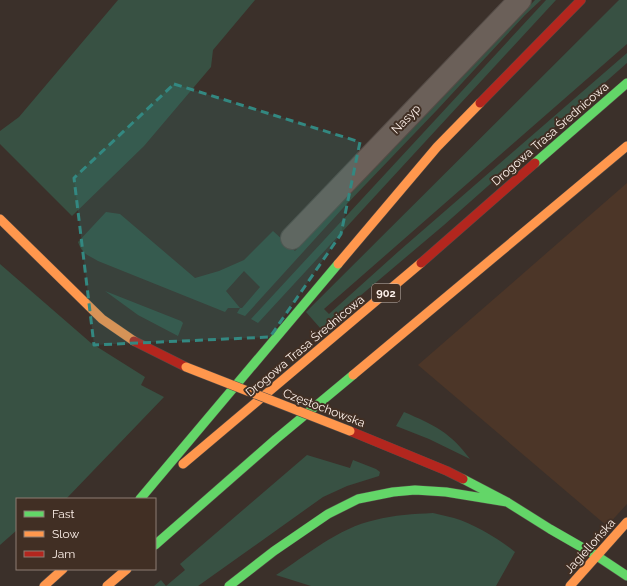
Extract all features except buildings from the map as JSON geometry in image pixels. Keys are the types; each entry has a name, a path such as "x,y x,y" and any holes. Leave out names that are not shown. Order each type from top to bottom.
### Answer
{"main road":[{"path":"142,498 437,147 581,0"},
{"name":"Drogowa Trasa Średnicowa","path":"142,498 431,255 627,83"},
{"path":"156,543 276,439 627,146"},
{"name":"Częstochowska","path":"0,219 102,319 133,340 186,367 350,431 447,471 507,502 550,529 598,556 627,576"},
{"path":"229,586 274,551 328,514 358,499 393,492 414,490 446,492 507,502"},
{"name":"Jagiellońska","path":"570,586 627,522"},
{"path":"44,586 62,570"},
{"path":"107,586 126,570"}],"street":[{"name":"Nasyp","path":"292,238 520,0"}],"highlighted area":[{"path":"174,84 360,142 341,234 270,337 94,345 74,178"}],"shaded area":[{"path":"627,183 627,504 607,526 418,365"}],"green space":[{"path":"118,0 255,0 213,50 211,67 144,146 72,216 0,144 0,131 19,117"},
{"path":"535,0 541,0 525,15 343,208 245,316 237,313 240,308 228,308 225,312 98,261 83,252 78,242 106,212 120,214 195,278 219,271 244,260 273,231 295,251","holes":["244,271 260,287 242,308 240,308 226,291"]},
{"path":"546,0 556,0 258,323 251,319"},
{"path":"619,0 627,0 627,44 324,309 329,314 399,251 627,53 627,63 444,225 321,329 306,312"},
{"path":"0,264 91,343 145,377 141,385 164,397 67,498 16,498 16,531 0,545"},
{"path":"105,291 181,321 183,323 178,336 138,315"},
{"path":"404,412 441,430 463,450 470,459 429,439 396,426"},
{"path":"307,455 350,468 353,460 380,472 379,476 347,486 323,497 198,586 166,586 185,570 180,564"},
{"path":"433,513 470,524 494,537 515,552 496,586 311,586 276,575 323,543 348,529 389,517"},
{"path":"161,580 166,586 154,586"}],"traffic: fast":[{"path":"535,163 627,83"},
{"path":"141,498 338,264"},
{"path":"156,544 276,439 353,375"},
{"path":"463,479 507,502 597,556 627,576"},
{"path":"229,586 274,551 328,514 358,499 393,492 415,490 446,492 507,502"}],"traffic: slow":[{"path":"338,264 437,147 480,103"},
{"path":"353,375 627,146"},
{"path":"0,219 102,319 134,341"},
{"path":"183,464 421,263"},
{"path":"186,367 350,431"},
{"path":"570,586 627,522"},
{"path":"44,586 62,570"},
{"path":"107,586 126,570"}],"traffic: jam":[{"path":"480,103 581,0"},
{"path":"421,263 535,163"},
{"path":"134,341 186,367"},
{"path":"350,431 463,479"}]}
